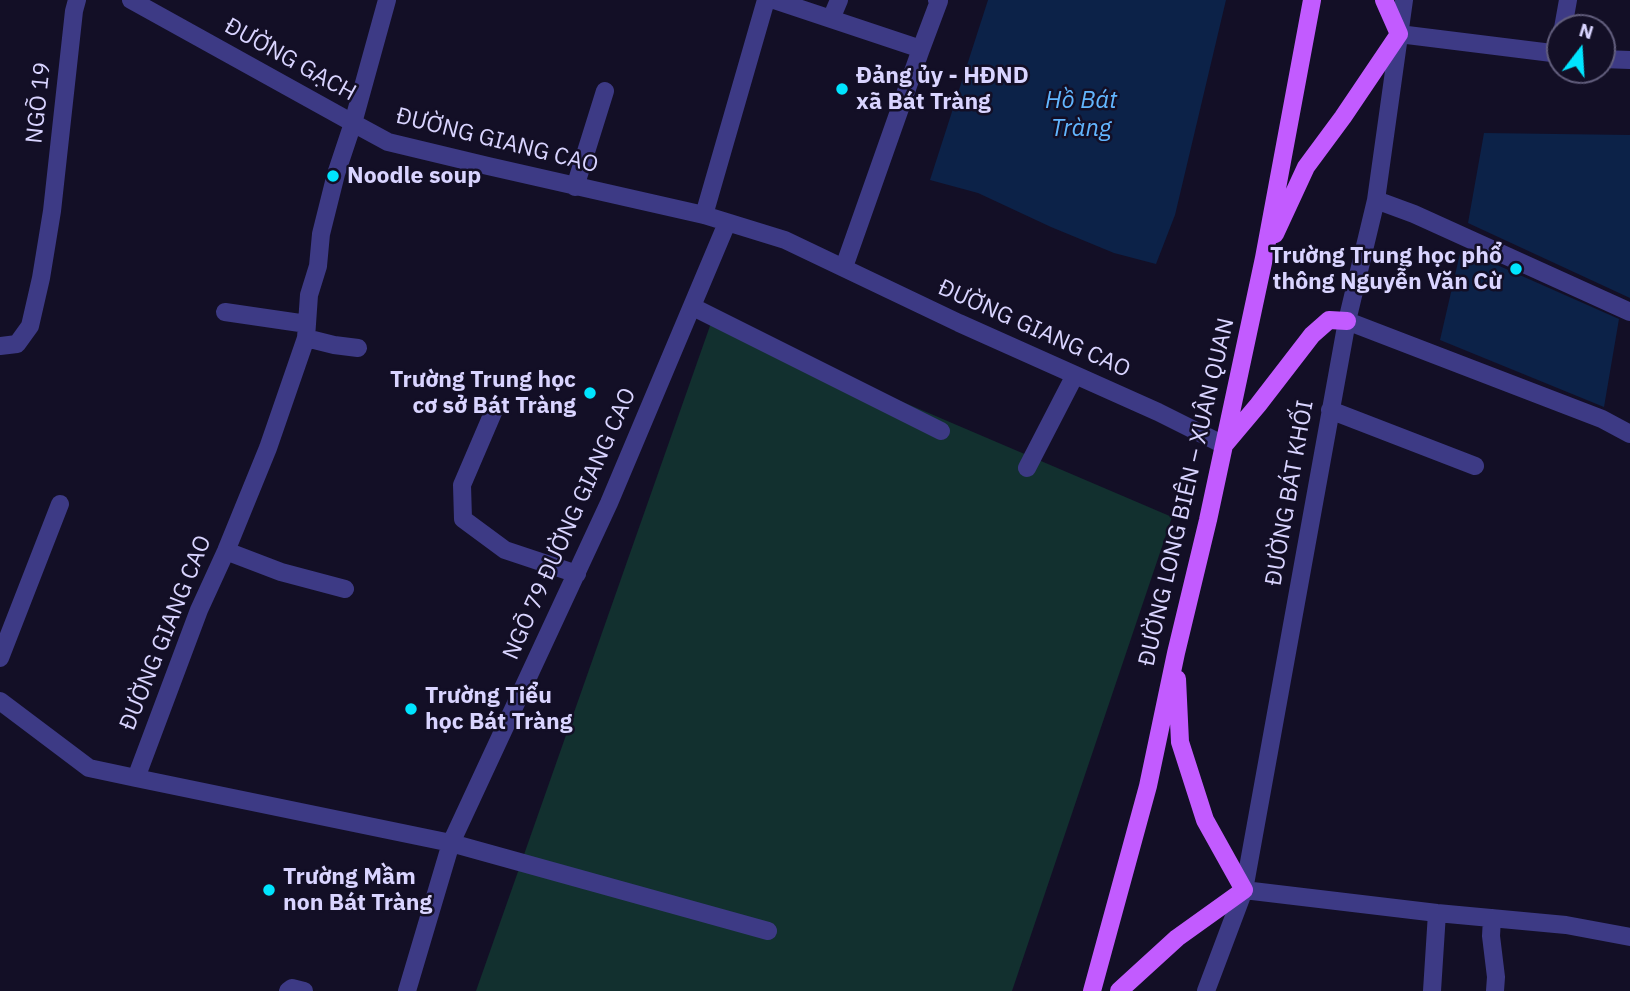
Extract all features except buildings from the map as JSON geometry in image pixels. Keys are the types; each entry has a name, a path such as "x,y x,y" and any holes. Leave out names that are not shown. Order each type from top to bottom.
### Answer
{"main road":[{"name":"ĐƯỜNG LONG BIÊN – XUÂN QUAN","path":"1092,991 1148,786 1208,520 1264,258 1312,0"},
{"path":"1264,258 1306,167 1399,34 1384,0"},
{"path":"1224,445 1311,335 1329,320 1347,321"},
{"path":"1119,991 1177,939 1244,890 1205,820 1180,742 1176,653"}],"street":[{"name":"NGÕ 19","path":"0,346 17,344 30,326 41,278 52,211 77,0"},
{"path":"353,123 387,0"},
{"path":"704,215 766,0"},
{"path":"774,0 921,50"},
{"path":"831,19 839,0"},
{"path":"844,268 939,1 937,0"},
{"name":"ĐƯỜNG BÁT KHỐI","path":"1206,991 1244,890 1347,321 1376,200 1404,0"},
{"name":"ĐƯỜNG GẠCH","path":"140,2 353,123"},
{"path":"1399,34 1546,50"},
{"path":"575,187 606,91"},
{"name":"ĐƯỜNG GIANG CAO","path":"136,778 199,610 268,448 306,331 309,295 318,266 321,234 336,174 353,123 388,142 704,215 785,240 1224,445"},
{"path":"1376,200 1427,220 1630,312"},
{"name":"NGÕ 79 ĐƯỜNG GIANG CAO","path":"407,991 451,843 577,574 727,223"},
{"path":"692,306 941,431"},
{"path":"225,312 306,331 334,345 358,348"},
{"path":"1347,321 1602,419 1630,434"},
{"path":"1027,468 1076,375"},
{"path":"495,408 462,485 463,519 505,550 577,574"},
{"path":"1330,410 1475,466"},
{"path":"0,658 60,504"},
{"path":"226,551 281,572 345,589"},
{"path":"0,701 89,768 451,843 768,931"},
{"path":"1244,890 1566,925 1630,937"},
{"path":"1432,991 1437,913"},
{"path":"1492,918 1496,963 1495,991"},
{"path":"288,991 292,988 304,991"}],"green space":[{"path":"711,323 739,332 1172,517 1012,991 476,991"}],"water":[{"name":"Hồ Bát Tràng","path":"988,0 1226,0 1175,215 1156,264 1114,253 978,193 930,180"},
{"path":"1484,133 1630,135 1630,298 1468,223"},
{"path":"1461,249 1619,319 1604,407 1440,340"}],"place":[{"name":"Đảng ủy - HĐND xã Bát Tràng","path":"842,89"},
{"name":"Noodle soup","path":"333,176"},
{"name":"Trường Trung học phổ thông Nguyễn Văn Cừ","path":"1516,269"},
{"name":"Trường Trung học cơ sở Bát Tràng","path":"590,393"},
{"name":"Trường Tiểu học Bát Tràng","path":"411,709"},
{"name":"Trường Mầm non Bát Tràng","path":"269,890"}]}
